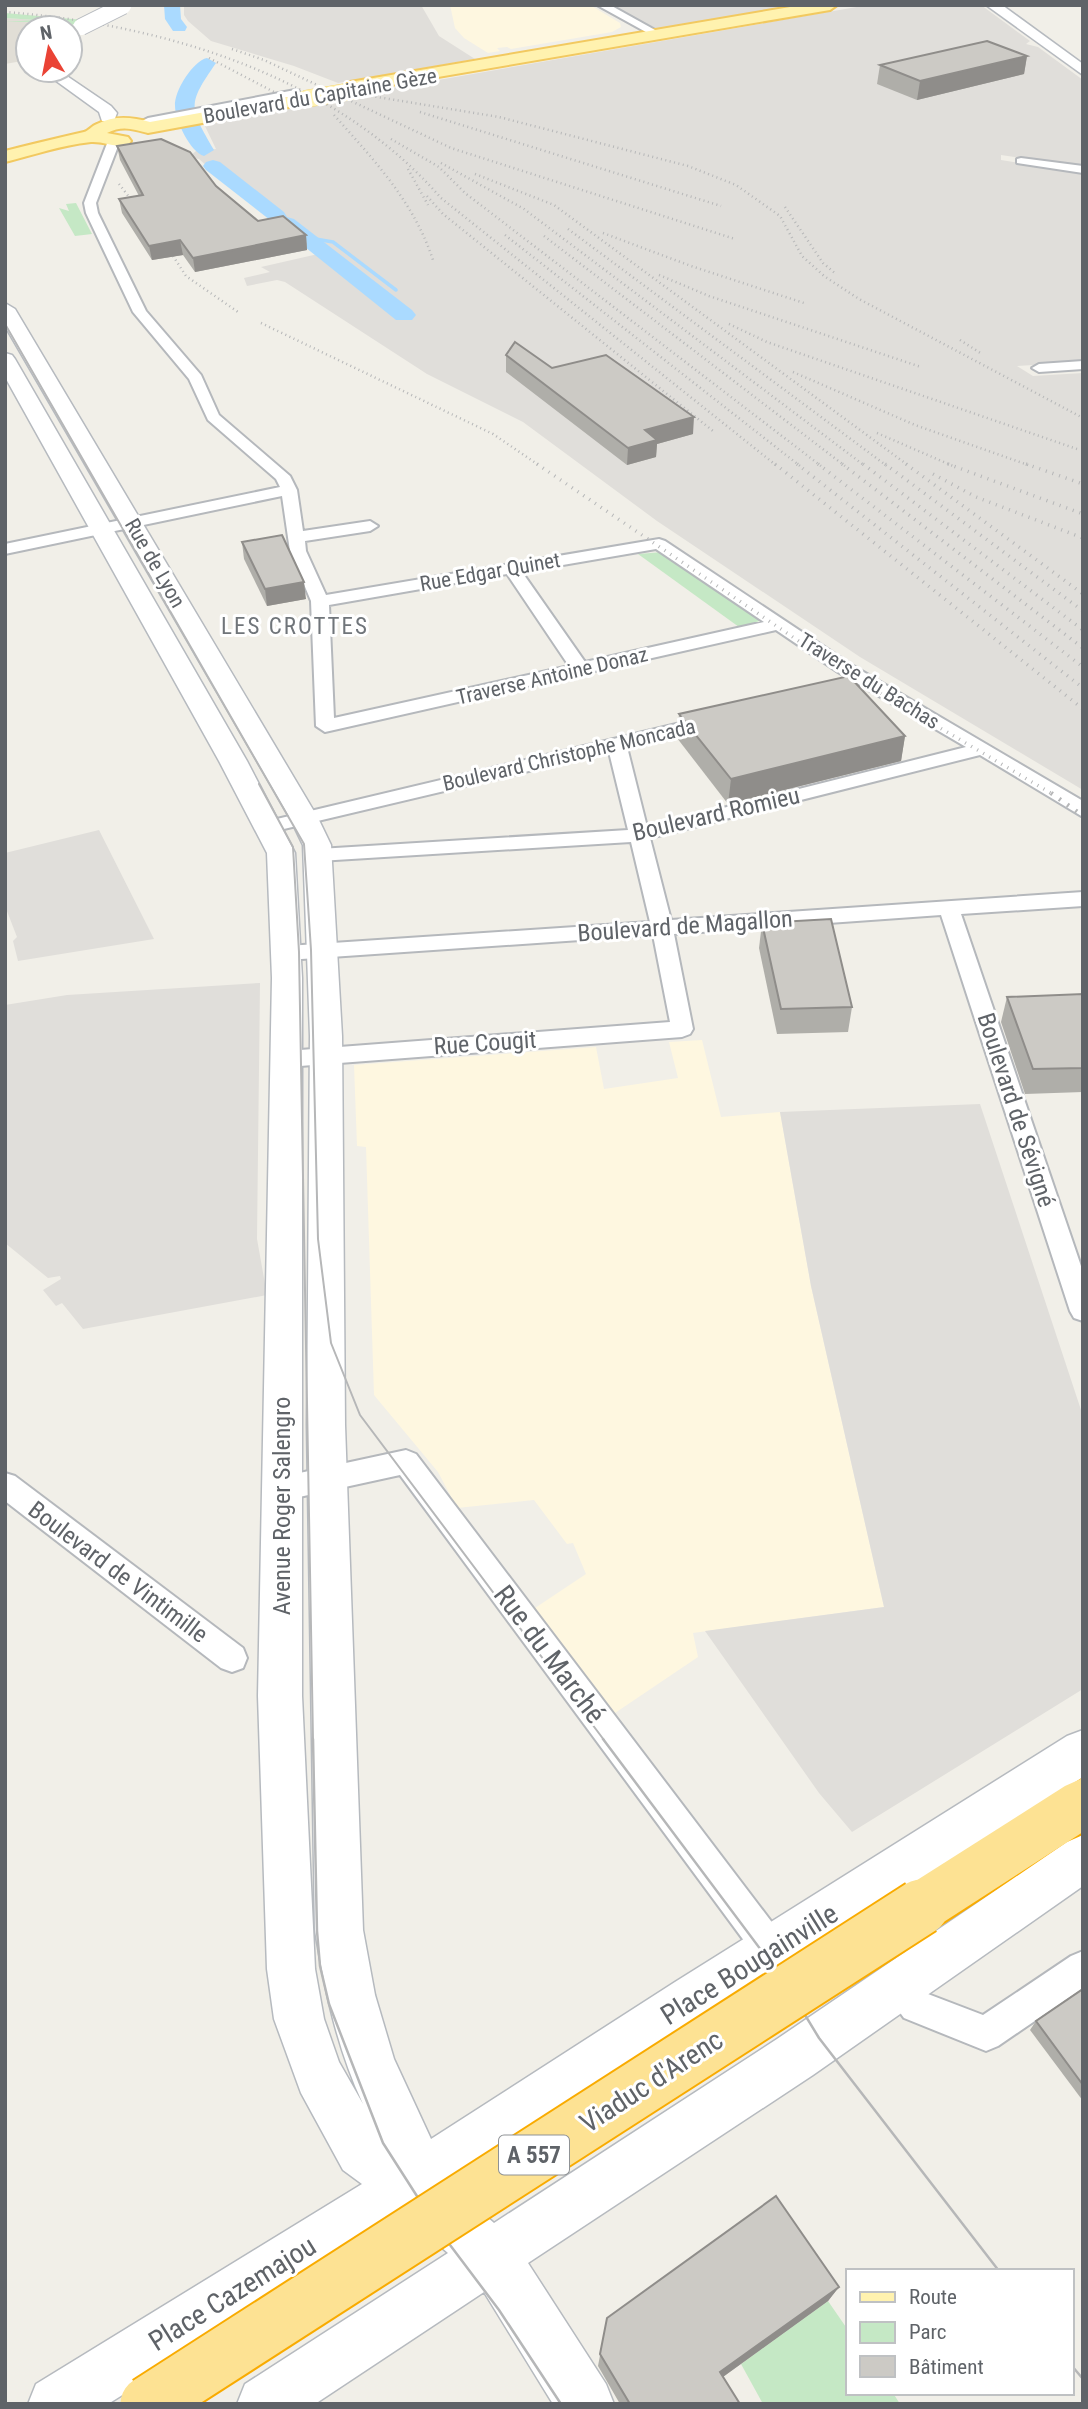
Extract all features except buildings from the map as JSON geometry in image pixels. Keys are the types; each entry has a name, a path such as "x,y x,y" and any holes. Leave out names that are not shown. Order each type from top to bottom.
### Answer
{"highway":[{"name":"Viaduc d'Arenc","path":"148,2404 1083,1803"}],"main road":[{"name":"Boulevard du Capitaine Gèze","path":"5,149 103,132 142,137 148,133 139,124 174,117 830,5"},
{"name":"Boulevard du Capitaine Gèze","path":"5,157 47,143 103,132"}],"street":[{"path":"84,26 123,5"},
{"path":"602,5 659,35"},
{"path":"993,5 1081,69"},
{"path":"68,84 109,113 90,202 92,213 140,312 196,379 213,417 282,476 289,493 298,551 320,601"},
{"path":"1021,161 1083,170"},
{"name":"Rue de Lyon","path":"5,309 304,818"},
{"name":"Rue de Lyon","path":"5,359 250,793"},
{"path":"1040,368 1083,365"},
{"path":"5,550 132,524 158,523 289,493"},
{"path":"296,537 370,526"},
{"name":"Rue Edgar Quinet","path":"320,601 659,544"},
{"name":"Traverse du Bachas","path":"659,544 871,684 1070,800 1083,811"},
{"path":"512,569 581,670"},
{"name":"Traverse Antoine Donaz","path":"320,601 325,726 779,624"},
{"path":"840,691 871,684"},
{"name":"Boulevard Christophe Moncada","path":"267,827 722,719"},
{"path":"617,744 662,928"},
{"name":"Boulevard Romieu","path":"319,855 638,835 982,749"},
{"name":"Avenue Roger Salengro","path":"250,793 281,853 287,953 287,1059 304,1484"},
{"name":"Avenue Roger Salengro","path":"304,818 319,855 325,1055 304,1484 281,1704 291,1969 299,2019 318,2075 361,2152 410,2185 491,2255 586,2404"},
{"name":"Boulevard de Magallon","path":"287,953 1083,899"},
{"name":"Boulevard de Sévigné","path":"949,909 1083,1311"},
{"name":"Rue Cougit","path":"287,1059 682,1029 662,928"},
{"name":"Rue du Marché","path":"304,1484 406,1462 771,1949"},
{"name":"Boulevard de Vintimille","path":"5,1485 232,1658"},
{"path":"845,1902 1083,1751"},
{"path":"265,2404 795,2056 1083,1858"},
{"name":"Place Bougainville","path":"410,2185 495,2126 845,1902 899,1983"},
{"path":"899,1983 916,2006 986,2034 1083,1968"},
{"name":"Place Cazemajou","path":"56,2404 318,2239 410,2185"}],"shaded area":[{"path":"184,5 421,5 439,36 475,59 338,83 294,66 211,41 188,21 184,15"},
{"path":"450,5 590,5 620,23 621,27 612,32 511,49 497,48 500,51 488,53 464,38 455,28"},
{"path":"610,5 796,5 657,29"},
{"path":"868,5 981,5 1030,41 1026,44 1038,47 1083,80 1083,167 1001,155 1001,160 1083,173 1083,362 1017,366 1033,376 1083,373 1083,790 860,657 657,521 523,422 427,374 285,282 277,280 247,286 244,278 270,272 261,267 318,254 234,191 199,159 189,157 196,151 216,149 203,122 214,119"},
{"path":"5,18 14,19 14,62 5,64"},
{"path":"99,830 154,939 18,961 13,941 17,937 5,906 5,853"},
{"path":"260,983 257,1239 267,1295 83,1329 62,1303 56,1306 43,1290 61,1279 60,1276 48,1278 5,1243 5,1005 67,995"},
{"path":"702,1040 721,1117 780,1112 811,1286 884,1607 693,1633 698,1657 612,1715 532,1610 586,1574 573,1543 567,1544 534,1500 457,1508 438,1472 374,1395 366,1147 357,1146 354,1065 596,1047 604,1089 678,1078 669,1042"},
{"path":"980,1104 1083,1416 1083,1689 852,1832 819,1793 705,1631 884,1607 811,1286 780,1112"}],"green space":[{"path":"5,13 16,14 14,19 5,18"},
{"path":"76,203 92,234 75,236 59,208 69,211 66,204"},
{"path":"663,552 763,620 739,627 638,554"},
{"path":"828,2301 846,2327 846,2395 894,2395 900,2404 763,2404 741,2364"}],"waterway":[{"path":"172,5 173,19 179,27"},
{"path":"204,150 189,123 184,105 189,88 207,63"},
{"path":"213,166 277,216"},
{"path":"287,223 404,315"},
{"path":"304,237 333,242 396,290"}],"tram line":[{"path":"5,324 304,844 311,950 318,1239 331,1343 360,1415 604,1740"},
{"path":"259,784 293,847 299,952 313,1740"},
{"path":"313,1739 317,1931 320,1966 329,2004 383,2143 438,2229 499,2310 561,2404"},
{"path":"603,1739 785,1982 819,2038 997,2269"},
{"path":"1074,2368 1083,2379"}],"railway":[{"path":"5,12 64,18 184,44 242,63 297,88 350,119 398,155 441,198 777,466"},
{"path":"232,49 264,60 451,148 735,239"},
{"path":"209,58 274,92"},
{"path":"371,96 499,117 688,166 736,185 780,216 802,256 824,276 859,299 1083,418"},
{"path":"420,112 721,206"},
{"path":"334,115 378,165 404,200 433,260"},
{"path":"391,139 439,167 465,193 821,466"},
{"path":"441,163 524,209 865,466"},
{"path":"408,169 428,205"},
{"path":"475,174 554,205 909,466"},
{"path":"119,184 140,211"},
{"path":"427,196 443,214 713,431"},
{"path":"785,207 823,263 836,274"},
{"path":"568,229 887,466"},
{"path":"603,233 691,266 804,303"},
{"path":"505,235 800,466"},
{"path":"544,236 845,466"},
{"path":"173,256 186,276 238,312"},
{"path":"659,275 709,296 921,367"},
{"path":"261,323 493,434 540,466"},
{"path":"729,324 767,342 1077,449"},
{"path":"960,340 982,354"},
{"path":"793,372 915,425 1031,466"},
{"path":"877,433 951,465"},
{"path":"537,464 840,669 1053,794"},
{"path":"775,464 1083,709"},
{"path":"797,464 1083,688"},
{"path":"818,464 1083,667"},
{"path":"842,464 1083,648"},
{"path":"863,464 1083,630"},
{"path":"885,464 1083,611"},
{"path":"906,464 1083,594"},
{"path":"1026,464 1083,484"},
{"path":"951,465 1083,514"},
{"path":"933,474 976,497 1083,538"},
{"path":"1053,794 1083,816"}],"district":[{"name":"LES CROTTES","path":"295,626"}]}
